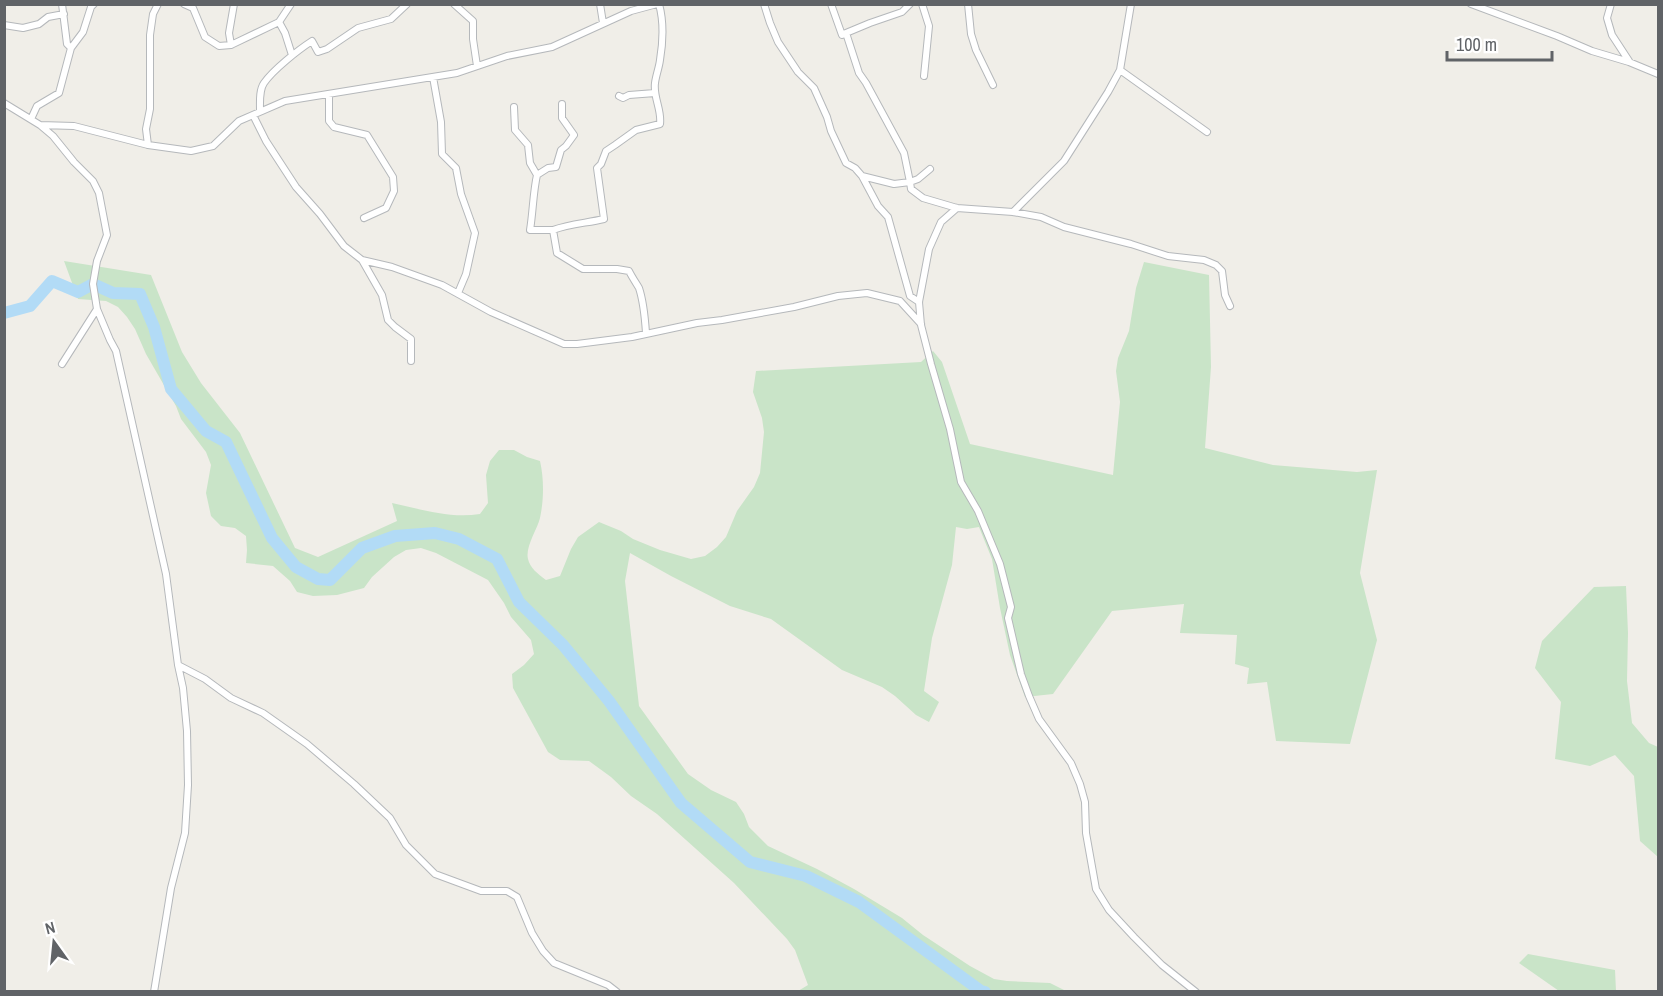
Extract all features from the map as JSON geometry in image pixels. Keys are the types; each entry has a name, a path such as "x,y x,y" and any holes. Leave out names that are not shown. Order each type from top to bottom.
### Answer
{"street":[{"path":"62,4 67,44 71,48"},
{"path":"31,119 37,106 59,93 71,48 83,32 94,4"},
{"path":"148,145 146,129 150,109 150,35 153,14 158,4"},
{"path":"183,4 193,8 205,37 219,46 231,45 279,22 291,6"},
{"path":"231,45 229,33 234,4"},
{"path":"260,111 263,84 292,55 312,41 318,52 327,49 358,28 390,19 408,4"},
{"path":"454,4 473,21 477,66"},
{"path":"600,4 603,23"},
{"path":"40,125 74,126 148,145 191,151 213,146 239,121 285,101 458,73 507,56 552,47 631,11 658,4 663,16 660,62 655,82 655,93 661,117 660,124 636,130 606,151 597,168 604,219 566,225 553,230 530,230 537,175 530,163 528,145 515,130 514,107"},
{"path":"764,4 778,42 798,72 813,88 846,162 862,176 878,206 888,217 910,296 919,302"},
{"path":"831,4 842,35 870,22 902,12 910,4"},
{"path":"922,4 928,26 924,76"},
{"path":"968,4 971,34 993,85"},
{"path":"1013,212 1064,161 1120,70 1131,4"},
{"path":"1471,4 1592,51 1659,74"},
{"path":"1611,4 1607,18 1612,35 1629,62"},
{"path":"4,26 22,28 39,24 48,17 64,14"},
{"path":"279,22 292,55"},
{"path":"846,33 860,73 904,153 911,189 923,198 957,208 1013,212 1041,217 1064,227 1168,256 1204,260 1216,265 1222,271 1230,306"},
{"path":"1120,70 1207,132"},
{"path":"433,77 441,122 442,154 456,168 461,194 475,233 466,274 458,293"},
{"path":"618,96 623,98 655,93"},
{"path":"329,94 329,121 334,127 367,135 393,177 394,191 386,208 364,218"},
{"path":"4,103 40,125 53,136 93,181 99,193 107,235 97,261 93,284 97,309 116,351 166,574 183,688 188,785 185,833 171,888 154,992"},
{"path":"537,175 548,168 556,167 561,150 574,135 562,118 562,104"},
{"path":"253,115 266,141 296,187 344,246 362,260 382,295 388,320 411,339 411,361"},
{"path":"862,176 894,184 910,182 930,169"},
{"path":"957,208 941,222 929,249 919,302 921,325 950,429 961,482 978,511 1000,564 1011,608 1008,618 1021,675 1039,719 1071,764 1080,784 1085,802 1086,833 1096,889 1109,910 1134,937 1162,965 1196,992"},
{"path":"553,230 557,253 575,265 583,269 629,271 638,286 646,333"},
{"path":"362,260 392,267 442,285 491,312 564,344 632,337 697,322 794,308 838,296 867,293 900,301 921,325"},
{"path":"62,364 97,309"},
{"path":"178,665 205,679 231,698 263,713 307,744 390,818 406,844 435,874 481,891 507,891 517,897 532,933 554,963 609,985 617,992"}],"green space":[{"path":"64,261 151,275 182,352 201,383 240,433 295,548 318,557 397,521 392,503 447,514 480,514 488,503 486,475 490,461 499,450 514,450 540,461 543,496 538,523 528,554 532,568 546,580 560,576 578,537 599,522 660,550 691,559 705,556 717,547 726,537 737,511 754,487 760,473 764,432 753,392 756,371 921,362 933,351 942,362 970,444 1113,475 1120,402 1116,371 1118,358 1129,331 1136,288 1144,262 1209,275 1211,367 1205,448 1273,465 1357,472 1377,470 1360,573 1377,640 1350,744 1276,741 1267,682 1247,684 1249,668 1235,664 1237,635 1180,633 1184,604 1112,611 1053,694 1025,697 1010,655 992,559 979,527 967,529 956,527 952,565 932,638 924,691 939,702 929,722 916,715 882,687 842,670 771,619 730,606 630,553 625,581 639,706 688,774 711,790 736,802 749,827 768,846 854,889 902,918 970,966 994,979 1050,983 1066,991 798,991 808,985 795,950 734,883 657,814 589,761 560,760 548,752 513,688 512,674 534,654 531,640 511,617 488,580 436,553 421,548 406,550 394,557 372,577 364,588 337,595 313,596 297,592 290,581 273,566 246,563 246,536 235,528 221,526 211,516 206,493 211,465 206,452 181,419 135,329 118,307 106,301 78,299"},
{"path":"1626,586 1627,681 1632,723 1649,743 1658,747 1658,857 1640,841 1634,776 1615,755 1590,766 1555,759 1561,702 1535,668 1542,641 1594,587"},
{"path":"1528,954 1615,970 1616,991 1559,991 1519,963"}],"waterway":[{"path":"4,313 30,306 52,281 78,292 93,284 113,293 140,294 154,327 171,389 206,431 226,442 272,538 296,567 318,579 330,580 362,548 395,536 435,533 459,539 497,559 519,602 563,645 609,701 681,803 750,862 806,876 859,902 985,992"}]}
